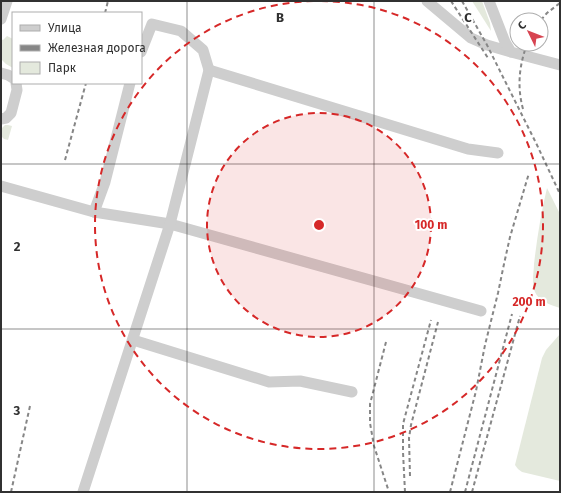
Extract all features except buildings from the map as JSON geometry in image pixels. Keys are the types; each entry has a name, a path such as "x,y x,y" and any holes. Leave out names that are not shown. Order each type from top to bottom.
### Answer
{"street":[{"path":"1,19 7,1"},
{"path":"427,1 471,38 509,51"},
{"path":"489,1 509,49"},
{"path":"83,492 170,224 209,70 203,50 181,30 152,24 142,49"},
{"path":"511,52 560,65"},
{"path":"209,70 462,147 498,153"},
{"path":"1,73 12,77"},
{"path":"1,119 6,118 11,113 17,90 16,84"},
{"path":"94,212 106,182 130,84"},
{"path":"1,186 94,212 170,224 481,310"},
{"path":"133,340 269,382 300,381 352,392"}],"green space":[{"path":"472,1 482,1 490,23 491,31"},
{"path":"7,36 12,38 12,67 1,59 1,39 3,40"},
{"path":"5,125 12,126 8,140 1,136 1,129"},
{"path":"547,188 560,214 560,308 539,298 533,285 536,245"},
{"path":"560,334 560,481 522,472 515,465 542,358 546,350"}],"railway":[{"path":"105,12 108,1"},
{"path":"451,1 488,58"},
{"path":"462,1 487,45 560,194"},
{"path":"548,12 560,3"},
{"path":"523,109 520,93 520,76 524,52"},
{"path":"65,160 86,84"},
{"path":"450,492 476,391 510,237 529,173"},
{"path":"465,492 512,314"},
{"path":"472,492 520,316"},
{"path":"405,492 403,424 431,320"},
{"path":"410,476 409,438 411,425 438,322"},
{"path":"386,342 370,404 370,423 374,446 389,492"},
{"path":"11,492 30,406"}]}
